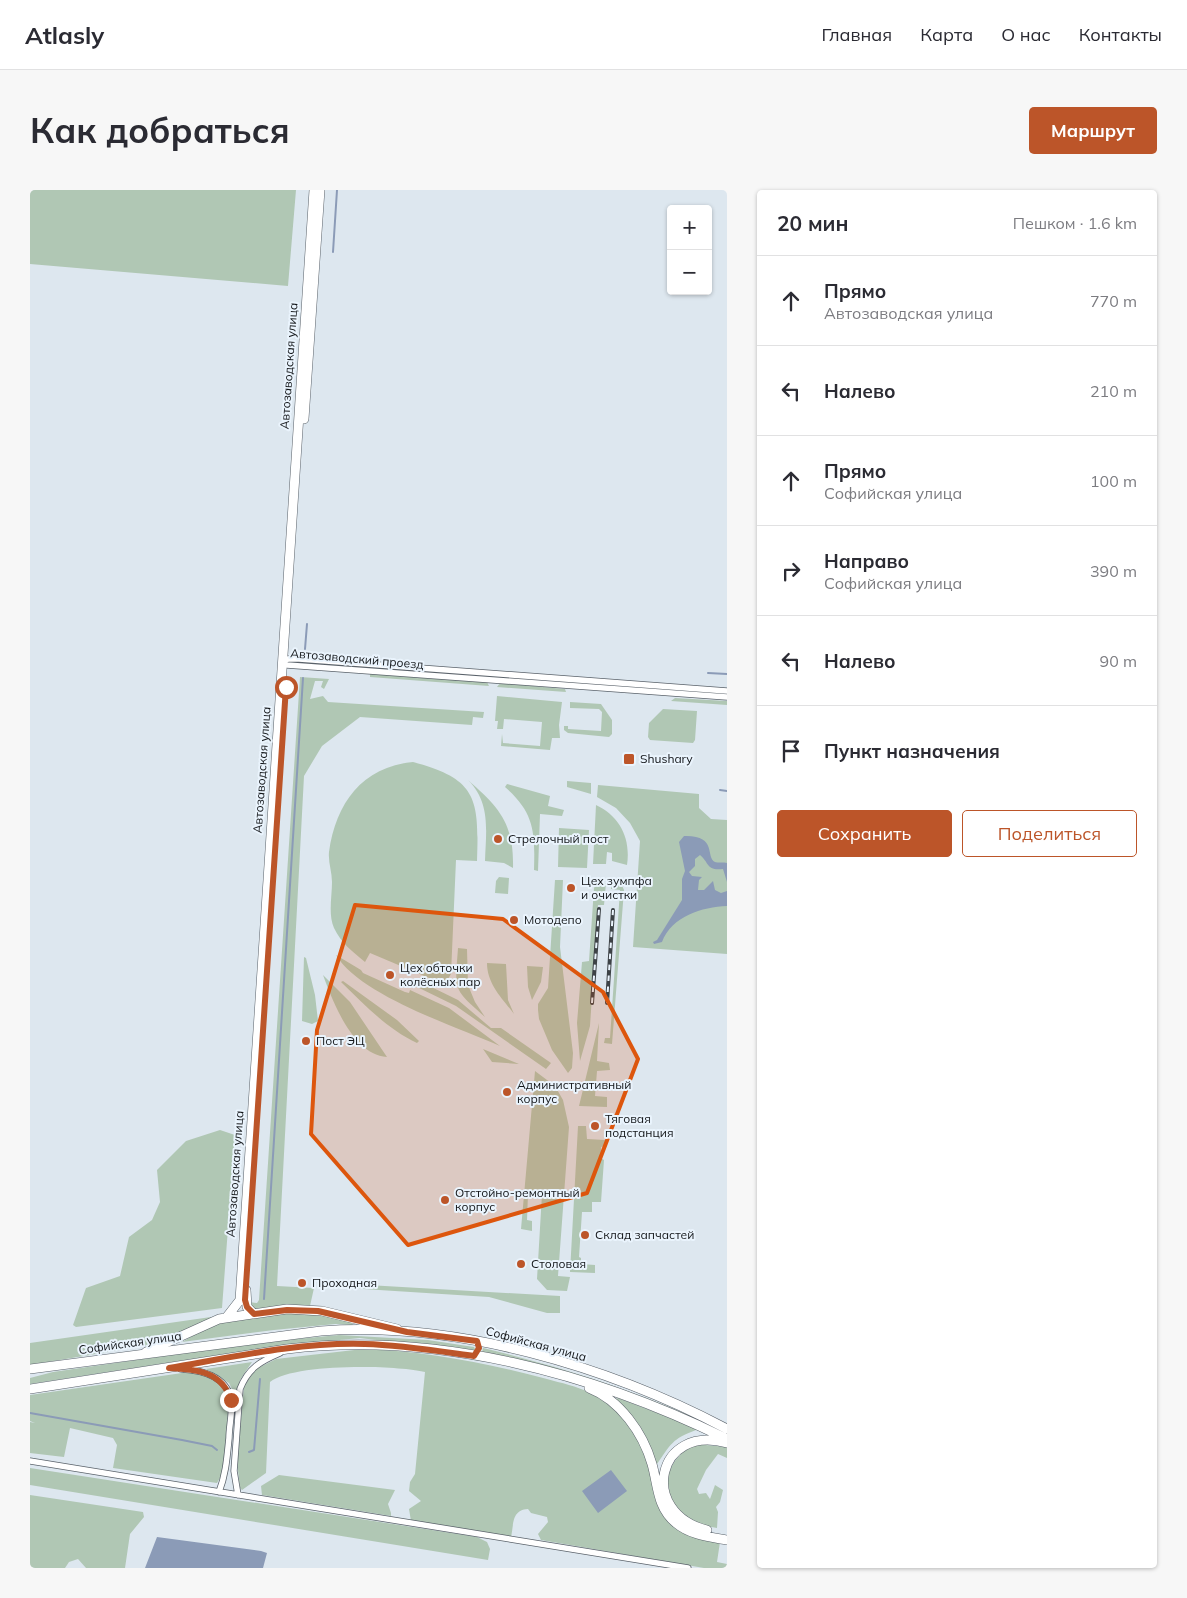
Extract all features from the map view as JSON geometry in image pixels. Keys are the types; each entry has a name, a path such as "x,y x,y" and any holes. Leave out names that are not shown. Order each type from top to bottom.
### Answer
{"street":[{"name":"Автозаводская улица","path":"254,1314 247,1307 245,1300 314,190"},
{"name":"Автозаводская улица","path":"226,1318 240,1300 320,190"},
{"name":"Автозаводский проезд","path":"286,662 727,691"},
{"name":"Автозаводский проезд","path":"286,662 727,697"},
{"path":"143,1353 170,1343 207,1323 226,1318 287,1310 318,1311 407,1332"},
{"name":"Софийская улица","path":"30,1369 329,1330 407,1332 477,1341 533,1354 610,1378 727,1429"},
{"path":"474,1356 479,1348 477,1341"},
{"name":"Софийская улица","path":"30,1389 287,1349 364,1344 474,1356 562,1376 632,1398 727,1439"},
{"path":"238,1495 234,1471 240,1389 245,1376 254,1366 287,1349"},
{"path":"169,1368 196,1370 210,1375 221,1382 230,1396 226,1471 220,1492"},
{"path":"562,1376 604,1396 636,1428 652,1464 661,1502 675,1523 694,1533 727,1540"},
{"path":"714,1422 727,1425"},
{"path":"727,1443 704,1438 685,1444 668,1464 664,1485 668,1503 678,1517 698,1528 727,1534"},
{"path":"30,1461 688,1568"}],"highlighted area":[{"path":"355,905 503,919 603,992 638,1059 587,1193 408,1245 311,1134 317,1030"}],"green space":[{"path":"30,190 296,190 288,286 30,264"},
{"path":"370,673 487,682 489,686 370,677"},
{"path":"300,677 329,679 324,689 321,687 323,681 315,681 310,699 323,696 328,702 484,712 483,718 473,717 472,725 360,717 322,746 304,776 277,1286 314,1288 310,1306 255,1311 249,1302 257,1303 259,1300"},
{"path":"500,683 565,689 566,692 497,687"},
{"path":"497,696 562,702 559,725 560,738 552,738 550,750 501,746 502,734 503,743 540,746 542,722 504,719 503,729 497,729 498,721 495,721"},
{"path":"675,698 727,701 727,705 671,701"},
{"path":"570,702 601,704 612,720 612,734 609,737 568,733 564,730 564,726 568,726 568,729 601,731 602,712 599,709 570,708"},
{"path":"663,709 697,711 695,740 693,743 650,740 648,737 649,723"},
{"path":"413,762 451,776 462,785 470,795 475,807 477,822 477,861 456,860 451,974 448,979 441,983 370,953 365,962 340,938 334,928 331,917 332,882 329,852 338,818 345,803 354,790 379,771 395,765"},
{"path":"468,780 489,799 503,818 511,840 513,868 504,863 485,861 486,818 484,808 475,789"},
{"path":"567,781 591,783 591,794 567,787"},
{"path":"507,784 550,796 548,806 564,810 562,816 540,814 538,871 534,870 533,834 528,815 505,787"},
{"path":"598,785 699,794 699,808 711,819 727,820 727,954 633,947 640,841 630,823 616,808 597,797"},
{"path":"596,805 612,815 622,829 627,846 627,865 612,861 612,853 607,852 606,864 593,864"},
{"path":"559,828 589,830 587,868 558,867"},
{"path":"499,877 509,878 508,894 495,893 496,881"},
{"path":"555,880 563,880 560,947 573,1053 572,1068 568,1073 552,1050 539,1019 538,1010 538,1004 548,988"},
{"path":"611,881 620,881 624,890 612,1044 604,1043 605,1038 610,1038 620,890 611,889"},
{"path":"597,883 606,883 604,905 598,905 590,1026 580,1061 577,1023 582,962 589,961 594,888"},
{"path":"458,948 467,949 468,985 475,1002 485,1017 466,1000 458,988 456,973"},
{"path":"336,955 363,973 405,992 409,993 410,990 449,1008 500,1046 387,997 348,970"},
{"path":"304,957 306,958 315,995 318,1021 312,1024 302,1021"},
{"path":"487,963 506,964 508,1000 514,1014 492,984"},
{"path":"527,966 543,967 541,982 532,1000 528,987"},
{"path":"323,975 350,1002 387,1057 375,1054 354,1037 332,999"},
{"path":"415,979 458,1000 491,1028 501,1028 551,1063 546,1069 456,1006 413,985"},
{"path":"343,981 397,1020 419,1041 417,1043 386,1024 341,982"},
{"path":"599,1023 597,1061 609,1063 610,1070 597,1071 595,1096 607,1097 607,1107 579,1106"},
{"path":"483,1049 519,1064 492,1062"},
{"path":"535,1071 555,1086 563,1100 569,1127 558,1276 570,1277 567,1291 547,1290 537,1279 542,1194 528,1194 527,1220 532,1221 532,1231 521,1229"},
{"path":"578,1126 586,1126 587,1139 605,1140 605,1146 601,1147 601,1158 604,1160 601,1202 592,1202 592,1212 582,1212 579,1257 581,1258 581,1264 595,1265 595,1273 570,1272"},
{"path":"220,1130 235,1135 222,1308 76,1327 73,1325 86,1288 120,1276 129,1237 152,1220 160,1202 157,1170 186,1141"},
{"path":"333,1283 560,1296 560,1313 547,1313 489,1297 332,1287"},
{"path":"288,1312 321,1314 351,1322 353,1325 335,1324 274,1330 182,1342 213,1324"},
{"path":"211,1317 211,1319 161,1343 30,1365 30,1343"},
{"path":"339,1335 428,1340 474,1347 475,1349 474,1352 360,1338 278,1346 30,1384 30,1378 53,1372 253,1343"},
{"path":"483,1348 538,1362 617,1387 695,1418 695,1420 482,1353"},
{"path":"363,1349 409,1352 479,1363 569,1385 596,1396 608,1404 629,1424 638,1438 648,1464 657,1501 720,1542 717,1562 727,1564 727,1568 704,1568 541,1540 538,1534 548,1522 547,1517 531,1513 528,1509 516,1515 511,1537 411,1521 409,1509 421,1501 409,1491 410,1482 415,1474 425,1372 392,1368 345,1367 300,1371 282,1376 270,1382 266,1473 242,1490 240,1488 237,1462 244,1387 254,1370 276,1359"},
{"path":"252,1362 240,1380 236,1397 229,1383 206,1369"},
{"path":"189,1372 204,1375 214,1380 221,1387 225,1396 228,1417 226,1442 223,1469 217,1483 113,1468 117,1445 113,1438 70,1428 64,1457 30,1453 30,1422 35,1423 30,1421 30,1395"},
{"path":"618,1398 697,1428 677,1439 657,1464 645,1436 615,1399"},
{"path":"695,1444 727,1447 727,1458 718,1454 706,1470 697,1489 699,1494 706,1493 710,1499 715,1485 723,1490 720,1502 716,1507 718,1512 717,1528 701,1525 681,1515 668,1492 667,1483 673,1465 678,1457"},
{"path":"30,1468 477,1537 487,1542 490,1549 488,1560 30,1485"},
{"path":"279,1475 395,1490 388,1504 391,1516 262,1495 261,1486"},
{"path":"30,1495 143,1512 144,1517 130,1534 125,1568 86,1568 78,1559 69,1562 65,1568 30,1568"}],"water":[{"path":"684,836 702,839 706,842 712,859 716,862 727,863 727,882 723,869 714,869 700,855 695,859 695,866 689,872 692,876 702,877 699,880 698,890 704,890 713,881 715,890 721,893 727,891 727,906 708,908 680,919 667,933 662,942 654,944 653,942 657,940 682,900 682,879 685,871 679,842"},
{"path":"611,1470 627,1491 598,1513 582,1491"},
{"path":"157,1537 267,1553 263,1568 145,1568"}],"waterway":[{"path":"333,252 337,190"},
{"path":"305,649 307,624"},
{"path":"708,673 727,674"},
{"path":"264,1299 303,678"},
{"path":"720,790 727,791"},
{"path":"249,1452 254,1450 260,1379"},
{"path":"30,1413 182,1440 212,1446 217,1450"}],"railway":[{"path":"592,1003 599,909"},
{"path":"607,1003 613,910"}],"place":[{"name":"Shushary","path":"629,759"},
{"name":"Стрелочный пост","path":"498,839"},
{"name":"Цех зумпфа и очистки","path":"571,888"},
{"name":"Мотодепо","path":"514,920"},
{"name":"Цех обточки колёсных пар","path":"390,975"},
{"name":"Пост ЭЦ","path":"306,1041"},
{"name":"Административный корпус","path":"507,1092"},
{"name":"Тяговая подстанция","path":"595,1126"},
{"name":"Отстойно-ремонтный корпус","path":"445,1200"},
{"name":"Склад запчастей","path":"585,1235"},
{"name":"Столовая","path":"521,1264"},
{"name":"Проходная","path":"302,1283"}],"route":[{"path":"231,1400 221,1382 210,1375 196,1370 169,1368 238,1356 326,1345 386,1345 474,1356 479,1351 477,1341 407,1332 342,1315 302,1309 254,1314 247,1307 245,1300 286,687"}]}
